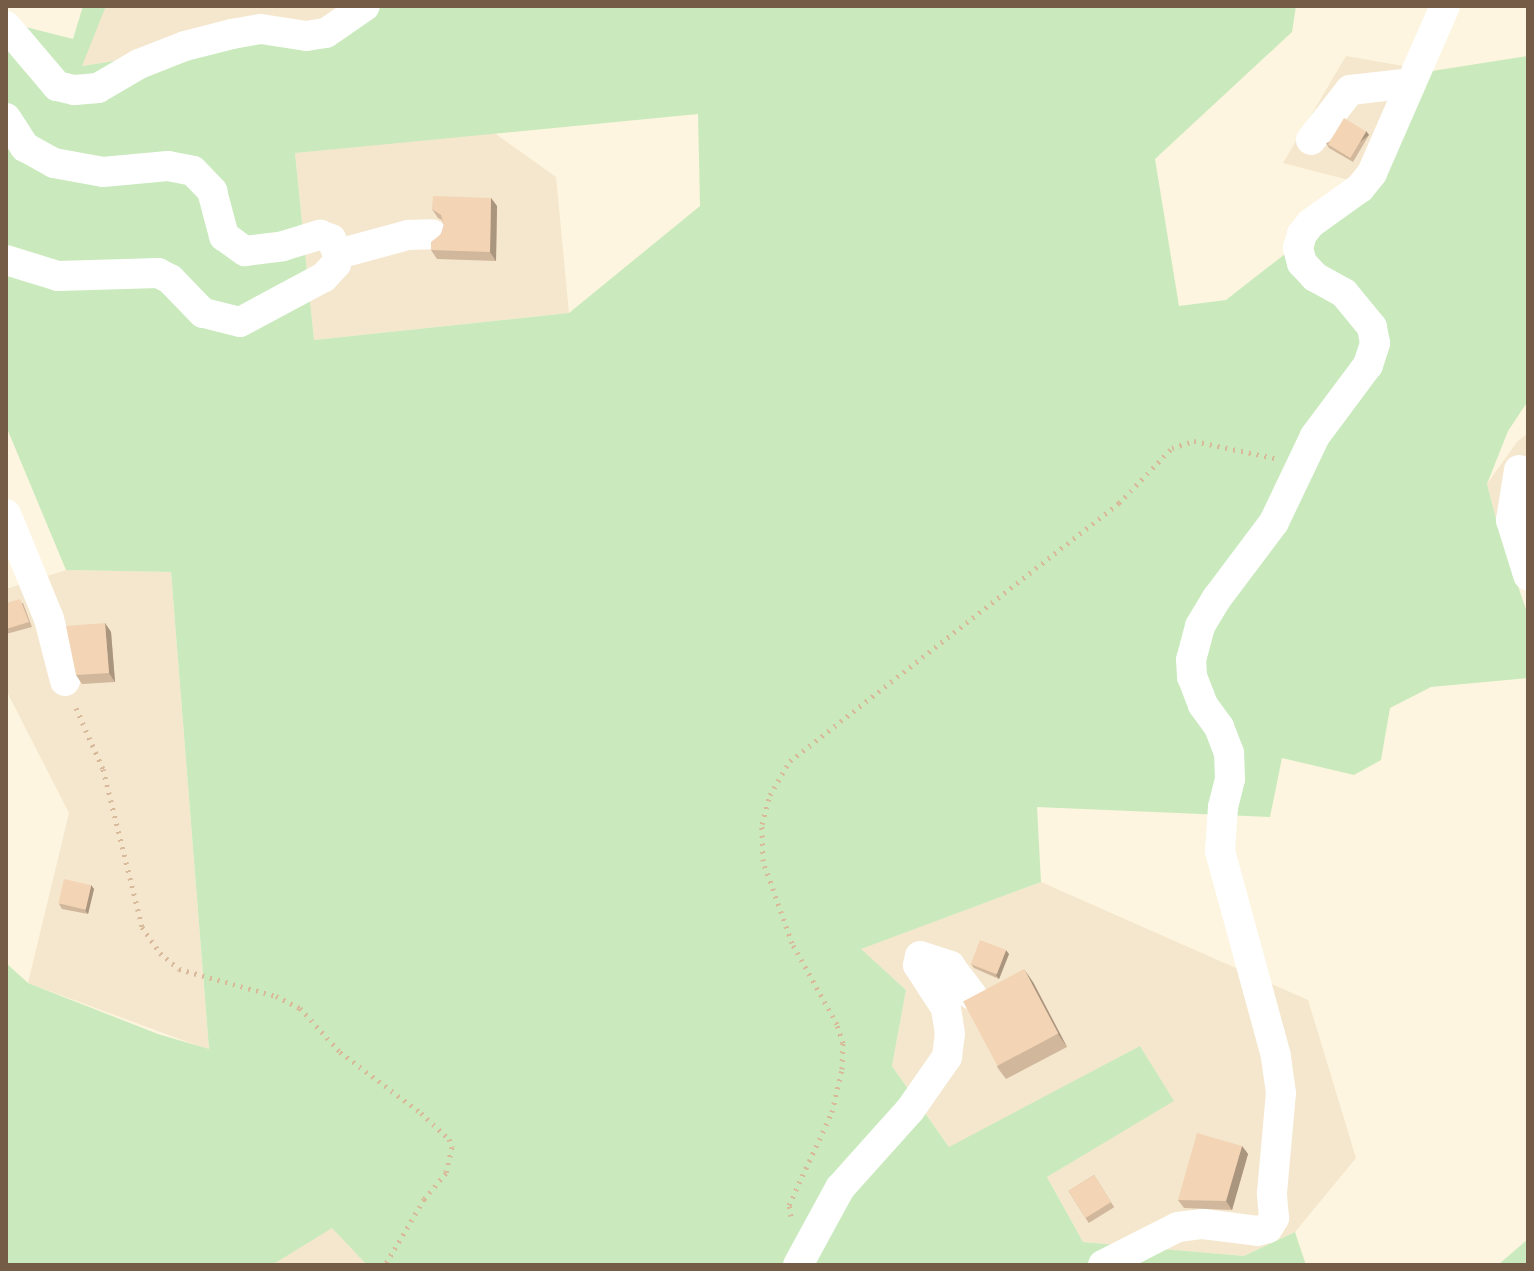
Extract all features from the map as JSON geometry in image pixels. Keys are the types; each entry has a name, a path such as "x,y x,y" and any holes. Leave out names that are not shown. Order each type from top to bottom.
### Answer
{"street":[{"path":"6,26 57,86 75,90 98,88 139,64 185,46 232,34 261,29 306,36 326,33 365,6"},
{"path":"1103,1265 1178,1227 1203,1224 1258,1231 1268,1228 1274,1218 1272,1193 1281,1093 1276,1056 1220,851 1223,807 1230,779 1229,753 1219,727 1203,705 1192,677 1191,660 1200,626 1231,576 1255,551 1274,522 1315,436 1368,365 1375,343 1372,327 1359,308 1302,263 1298,248 1302,234 1311,223 1360,188 1372,173 1445,6"},
{"path":"1311,140 1350,90 1411,83"},
{"path":"6,118 25,147 54,163 103,172 168,166 193,171 205,179 212,191 224,236 245,251 283,246 320,235 331,239 338,254 336,264 324,277 240,322 221,320 203,313 170,279 158,273 58,276 6,260"},
{"path":"338,254 408,235 432,234"},
{"path":"1519,470 1511,520 1528,575"},
{"path":"6,514 49,619 65,681"},
{"path":"802,1256 824,1210 840,1188 910,1110 938,1075 947,1057 950,1034 946,1008 918,965 920,956 950,966 972,995"}],"path":[{"path":"802,1256 789,1205 832,1112 842,1069 843,1043 837,1024 792,943 763,861 762,824 766,809 770,795 790,761 1119,503 1172,448 1194,441 1256,457 1301,461"},
{"path":"65,681 103,769 142,927 160,953 179,969 276,996 300,1008 340,1052 421,1113 449,1139 452,1147 446,1173 424,1199 385,1265"}],"shaded area":[{"path":"106,6 344,6 315,29 81,66"},
{"path":"1346,56 1432,71 1372,186 1283,163"},
{"path":"493,132 556,177 569,313 314,340 295,153"},
{"path":"1528,433 1528,571 1500,534 1487,484 1517,442"},
{"path":"66,570 171,572 209,1050 28,983 69,813 6,690 6,589"},
{"path":"1041,882 1308,1000 1356,1158 1295,1232 1244,1256 1083,1242 1047,1177 1173,1101 1140,1046 950,1148 892,1066 906,990 860,949"},
{"path":"332,1227 367,1265 272,1265"}],"green space":[{"path":"83,6 106,6 82,66 314,29 344,6 1296,6 1292,32 1155,159 1179,306 1226,300 1372,186 1432,71 1528,56 1528,401 1508,431 1487,484 1500,534 1528,615 1528,678 1431,687 1390,708 1381,760 1354,775 1282,758 1270,817 1037,807 1041,882 861,949 906,990 892,1066 949,1147 1140,1046 1174,1101 1047,1177 1083,1242 1244,1256 1295,1232 1306,1265 367,1265 332,1228 272,1265 6,1265 6,963 28,983 158,1034 209,1049 171,572 66,570 6,426 6,22 73,39","holes":["698,114 700,206 569,313 314,340 295,153"]},
{"path":"1528,1239 1528,1265 1498,1265"}],"building":[{"path":"1344,118 1366,131 1350,158 1328,145"},
{"path":"433,196 491,198 490,252 431,250 431,242 441,234 444,225 441,215 432,209"},
{"path":"20,599 29,622 6,629 6,603"},
{"path":"105,623 109,673 76,675 66,626"},
{"path":"64,879 91,885 86,910 58,903"},
{"path":"980,940 1006,950 997,974 971,964"},
{"path":"1024,969 1058,1033 997,1066 963,1001"},
{"path":"1197,1133 1242,1146 1226,1201 1178,1200"},
{"path":"1094,1175 1111,1202 1086,1218 1069,1191"}]}
